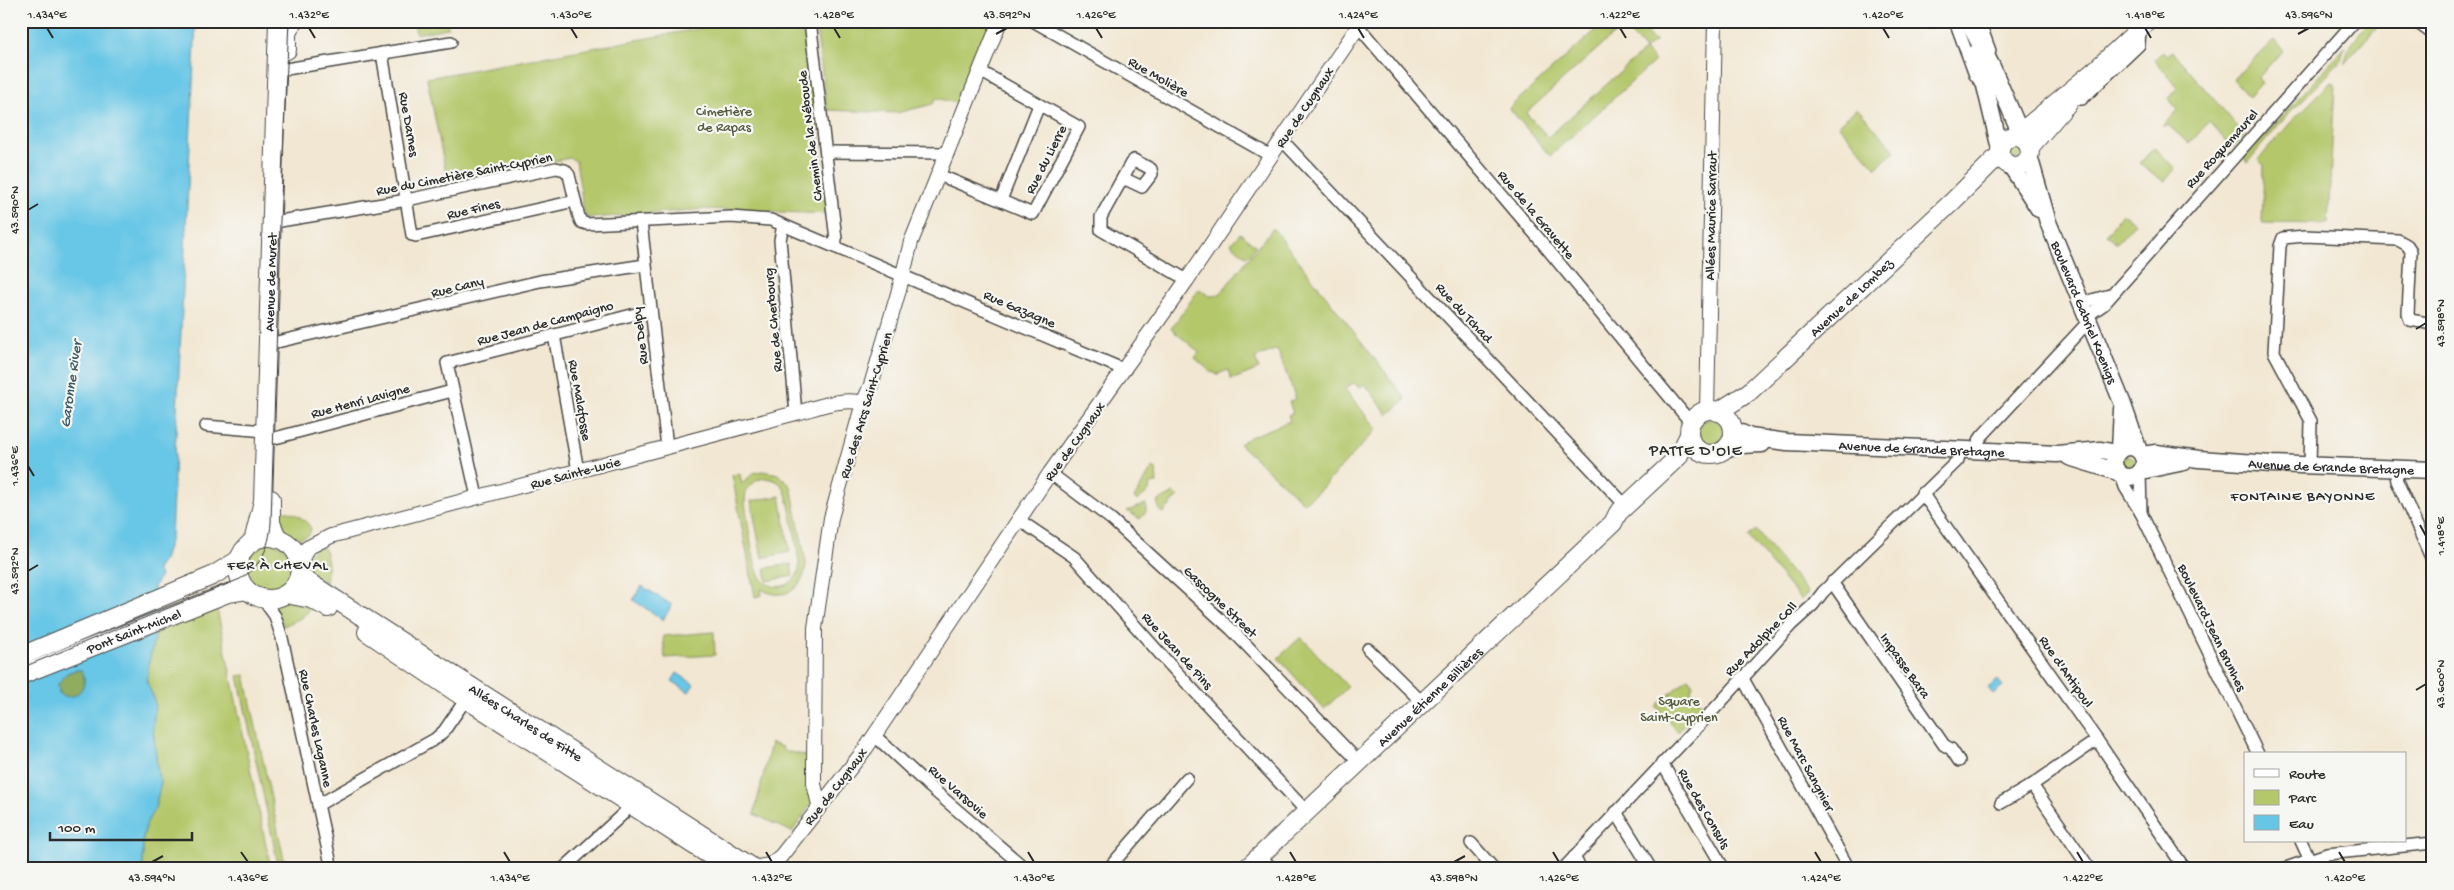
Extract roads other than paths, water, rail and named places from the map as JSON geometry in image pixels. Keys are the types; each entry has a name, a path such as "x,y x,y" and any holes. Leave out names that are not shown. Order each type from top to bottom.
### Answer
{"main road":[{"name":"Avenue de Muret","path":"278,21 270,434 271,523 278,539"},
{"name":"Avenue de Muret","path":"253,542 263,501 270,434 277,342 287,33 293,21"},
{"path":"2024,143 2006,139 2005,159 2022,165 2024,143 2093,72 2144,25"},
{"name":"Boulevard Gabriel Koenigs","path":"1973,26 1985,87 2005,159 2048,222"},
{"name":"Boulevard Gabriel Koenigs","path":"1973,26 2024,143 2048,222 2122,402 2140,462"},
{"path":"2024,143 2071,99 2093,72"},
{"name":"Avenue de Lombez","path":"1713,411 1749,392 1953,202 2005,159"},
{"name":"Avenue de Lombez","path":"1732,428 1749,392"},
{"name":"Boulevard Gabriel Koenigs","path":"2118,452 2122,402"},
{"path":"1713,411 1727,417 1732,428 1731,440 1724,449 1715,454 1705,453 1695,447 1690,429 1695,417 1713,411"},
{"name":"Avenue de Grande Bretagne","path":"1732,428 1750,437 1787,442 2057,454 2101,450 2118,452"},
{"name":"Avenue Étienne Billières","path":"1246,869 1613,523 1626,506 1678,457 1690,429"},
{"name":"Avenue de Grande Bretagne","path":"1724,449 1740,445 1787,442"},
{"path":"2130,447 2140,462 2131,476 2120,473 2114,464 2118,452 2130,447"},
{"name":"Avenue Étienne Billières","path":"1613,523 1624,519 1685,463 1705,453"},
{"name":"Avenue de Grande Bretagne","path":"2140,462 2156,453 2199,459 2310,466 2433,470"},
{"name":"Avenue de Grande Bretagne","path":"2057,454 2120,473"},
{"path":"264,538 278,539 294,550 299,570 294,586 286,594 275,599 255,594 239,573 240,559 243,552 253,542 264,538"},
{"name":"Pont Saint-Michel","path":"21,656 204,579 240,559"},
{"name":"Allées Charles de Fitte","path":"299,570 474,696 512,727 629,805 731,869"},
{"name":"Pont Saint-Michel","path":"21,675 228,593 255,594"},
{"name":"Allées Charles de Fitte","path":"286,594 311,599 344,617 754,868"}],"street":[{"name":"Chemin de la Néboude","path":"810,21 836,239 835,248"},
{"name":"Rue des Arcs Saint-Cyprien","path":"819,805 814,784 815,628 831,518 863,403 871,385 920,218 1000,21"},
{"name":"Rue Molière","path":"1032,21 1271,156"},
{"name":"Allées Maurice Sarraut","path":"1713,411 1715,21"},
{"name":"Boulevard Gabriel Koenigs","path":"1955,21 1975,75 1985,87"},
{"name":"Rue Roquemaurel","path":"1977,451 1978,442 1982,436 2086,313 2099,308 2354,21"},
{"path":"2415,21 2433,34"},
{"name":"Rue de Cugnaux","path":"754,868 780,862 819,805 837,787 1050,473 1188,280 1360,24"},
{"name":"Rue de la Gravette","path":"1360,24 1540,240 1690,429"},
{"path":"2071,99 2082,99 2139,45 2144,25"},
{"path":"286,69 451,42"},
{"name":"Rue Darnes","path":"382,53 407,200"},
{"name":"Rue du Lierre","path":"939,175 1033,214 1079,127 980,72"},
{"path":"1001,200 1039,105"},
{"name":"Rue du Tchad","path":"1282,140 1626,506"},
{"path":"826,152 948,153"},
{"name":"Rue du Cimetière Saint-Cyprien","path":"280,221 407,200 556,168 564,170 569,175 579,217 581,222 587,224 760,217 903,276"},
{"path":"1123,178 1101,218 1101,230 1188,280"},
{"name":"Rue Fines","path":"407,200 412,235 416,236 576,201"},
{"name":"Rue Delpy","path":"642,222 645,264 667,447"},
{"name":"Rue de Cherbourg","path":"783,225 780,240 796,413"},
{"path":"2310,466 2312,427 2274,352 2280,246 2283,238 2305,236 2398,240 2407,245 2411,251 2408,314 2410,320 2417,323 2433,324"},
{"name":"Rue Cany","path":"277,342 540,281 645,264"},
{"name":"Rue Gazagne","path":"903,276 1124,370"},
{"name":"Rue Jean de Campaigno","path":"452,391 447,363 651,310"},
{"name":"Rue Malafosse","path":"554,335 578,471"},
{"name":"Rue Henri Lavigne","path":"206,426 270,434 452,391"},
{"path":"452,391 478,498"},
{"name":"Rue Sainte-Lucie","path":"299,570 307,548 322,539 796,413 837,403 853,401 863,403"},
{"name":"Rue Adolphe Coll","path":"1563,869 1832,582 1941,474 1958,460 1954,450"},
{"name":"Boulevard Jean Brunhes","path":"2140,462 2141,512"},
{"path":"2395,468 2397,481 2430,545 2433,562"},
{"name":"Gascogne Street","path":"1050,473 1083,493 1230,629 1360,763"},
{"name":"Boulevard Jean Brunhes","path":"2120,473 2125,487 2141,512 2257,752"},
{"name":"Rue d'Antipoul","path":"1922,493 2097,740 2185,869"},
{"path":"1112,519 1118,509"},
{"name":"Rue Jean de Pins","path":"1019,520 1074,557 1175,670 1307,812"},
{"name":"Impasse Bara","path":"1832,582 1944,745 1951,749 1959,761"},
{"name":"Rue Charles Laganne","path":"255,594 273,612 277,621 332,866"},
{"path":"1368,649 1423,703"},
{"name":"Rue Marc Sangnier","path":"1742,677 1847,866"},
{"path":"318,805 434,739 444,731 474,696"},
{"name":"Rue Varsovie","path":"874,735 1026,869"},
{"path":"2002,803 2032,785 2097,740"},
{"name":"Rue des Consuls","path":"1662,763 1724,869"},
{"path":"1108,869 1187,778"},
{"path":"2032,785 2090,869"},
{"path":"563,869 624,813 629,805"},
{"path":"1616,812 1651,869"},
{"path":"2301,842 2312,864"},
{"path":"1471,843 1494,869"},
{"path":"2283,869 2312,864 2327,854 2433,843"},
{"path":"1260,856 1272,869"},
{"path":"1574,857 1581,869"}],"water":[{"name":"Garonne River","path":"21,21 196,21 171,537 164,560 157,569 160,576 154,587 156,632 148,665 147,681 155,703 153,729 158,775 161,782 155,808 147,822 143,838 143,869 21,869","holes":["81,670 84,682 80,692 70,697 59,693 58,684 67,673"]},
{"path":"642,586 672,605 663,620 633,600"},
{"path":"677,673 694,684 689,692 672,681"},
{"path":"1998,680 2003,686 1993,694 1988,688"}],"tram line":[{"path":"21,668 240,579 254,568 266,548 271,523 280,221 289,21"}],"district":[{"name":"PATTE D'OIE","path":"1696,449"},
{"name":"FONTAINE BAYONNE","path":"2303,495"},
{"name":"FER À CHEVAL","path":"278,564"}],"park label":[{"name":"Cimetière de Rapas","path":"724,118"},
{"name":"Square Saint-Cyprien","path":"1679,708"}]}
